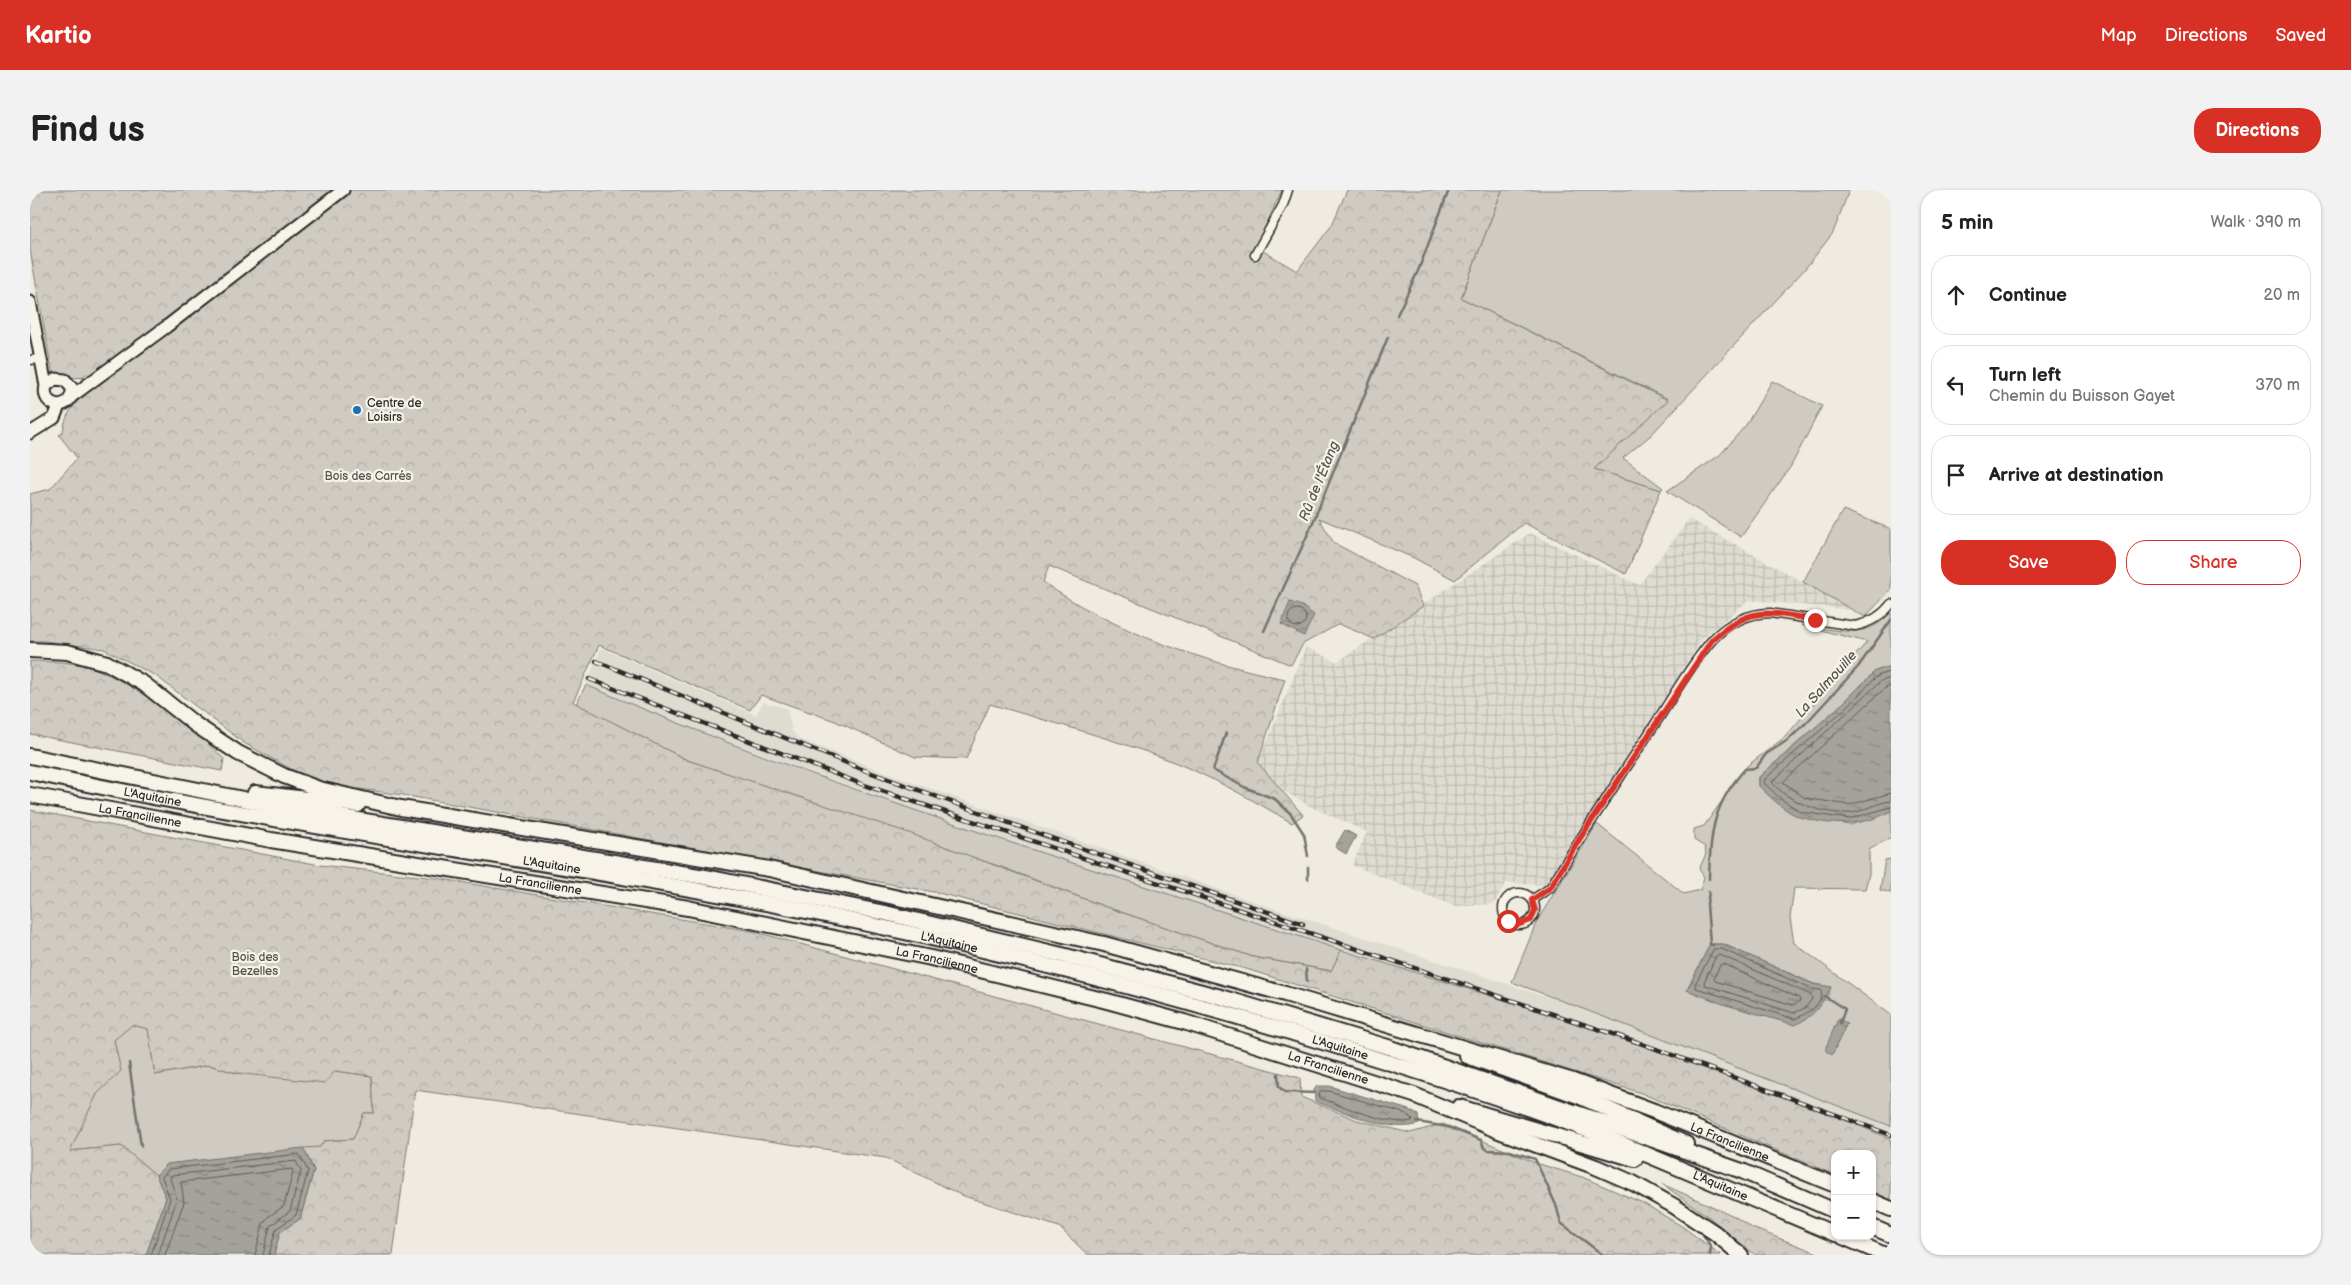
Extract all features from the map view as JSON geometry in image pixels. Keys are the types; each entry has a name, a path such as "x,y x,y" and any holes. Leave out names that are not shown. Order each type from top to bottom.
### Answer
{"highway":[{"path":"30,650 67,652 107,663 144,684 232,749 268,769 319,789 401,808"},
{"name":"L'Aquitaine","path":"30,756 162,784 397,827 711,878 884,914 1062,955 1221,997 1355,1036 1742,1171 1831,1209"},
{"name":"L'Aquitaine","path":"30,772 184,804 679,887 825,915 1030,961 1232,1015 1370,1057 1608,1139 1831,1232"},
{"path":"162,784 192,785 325,802 401,808"},
{"path":"30,785 90,805"},
{"path":"30,795 90,805"},
{"name":"La Francilienne","path":"90,805 271,840 620,896 842,938 1107,1001 1184,1022 1414,1095 1633,1183 1695,1219 1741,1255"},
{"name":"La Francilienne","path":"401,808 769,869 971,913 1114,947 1285,994 1406,1032 1489,1054 1616,1096 1831,1183"},
{"path":"1406,1032 1618,1112 1742,1171"},
{"path":"1414,1095 1490,1114 1691,1175"},
{"path":"1876,1203 1891,1209"},
{"path":"1876,1229 1891,1235"},
{"path":"1850,1240 1885,1255"}],"main road":[{"path":"55,404 67,403 72,396 95,381 342,190"},
{"path":"30,302 38,363 46,386 45,394 55,404 54,418 30,433"},
{"path":"38,363 72,388 72,396"},
{"path":"46,386 51,380 63,380 75,384 95,381"}],"street":[{"path":"1255,255 1283,205 1288,190"},
{"path":"1532,900 1550,888 1580,838 1712,640 1742,619 1764,613 1855,626 1866,624 1879,616 1891,604"},
{"path":"1518,892 1524,893 1532,900 1535,904 1534,915 1527,923 1517,925 1504,917 1503,906 1508,896 1518,892"}],"shaded area":[{"path":"1689,519 1854,610 1749,600 1703,638 1545,885 1506,883 1494,904 1454,906 1352,865 1367,832 1311,807 1277,787 1258,763 1306,647 1337,662 1530,533 1639,585"},
{"path":"601,648 756,715 763,702 787,708 792,731 799,739 903,779 1273,908 1698,1046 1891,1121 1891,1142 1519,1009 959,826 663,718 586,685"}],"green space":[{"name":"Bois des Carrés","path":"30,190 1282,190 1256,247 1297,271 1332,225 1347,190 1502,190 1461,298 1668,400 1594,469 1661,490 1626,574 1524,523 1455,580 1414,558 1319,518 1334,543 1415,586 1423,606 1374,639 1339,624 1303,644 1291,665 1049,566 1043,582 1070,600 1128,630 1222,664 1285,679 1258,763 1303,815 1292,823 1232,789 1169,760 1103,737 990,704 966,759 915,757 835,721 761,695 750,710 599,645 573,702 687,760 909,833 1103,906 1253,957 1331,971 1341,950 1619,1037 1756,1086 1891,1139 1891,1200 1876,1193 1876,1150 1831,1150 1831,1173 1641,1093 1246,969 934,892 403,795 316,783 244,743 156,676 104,649 45,641 30,641 30,494 50,489 77,458 59,435 63,432 64,424 74,405 97,385 93,377 69,378 52,371 30,250"},
{"path":"1502,190 1849,190 1833,233 1804,270 1651,435 1623,458 1663,488 1661,490 1594,469 1668,399 1461,298"},
{"path":"1772,381 1822,406 1791,466 1741,537 1667,491 1720,455 1746,425"},
{"path":"1843,510 1891,529 1891,590 1865,617 1803,582"},
{"path":"1891,612 1891,666 1875,671 1843,703 1759,777 1759,786 1778,803 1798,816 1850,825 1891,811 1891,837 1869,850 1869,874 1865,889 1794,888 1790,918 1794,943 1891,1015 1891,1126 1512,982 1537,921 1597,824 1684,894 1700,890 1704,877 1699,869 1706,854 1705,847 1694,840 1694,829 1704,826 1747,766 1785,737 1867,642 1801,625 1849,631 1871,627","holes":["1710,944 1723,944 1814,984 1831,987 1826,1000 1733,1006 1687,990"]},
{"path":"30,661 65,662 90,667 131,687 165,709 211,746 224,759 222,771 30,734"},
{"path":"586,685 772,759 960,826 1341,950 1332,971 1253,957 1103,906 1004,868 687,760 576,704"},
{"name":"Bois des Bezelles","path":"30,810 320,865 436,878 752,931 1300,1078 1301,1097 1357,1120 1410,1133 1443,1124 1536,1163 1582,1177 1643,1203 1683,1227 1721,1255 1088,1255 1059,1227 961,1195 886,1158 415,1090 393,1255 274,1255 280,1231 300,1219 314,1170 303,1148 320,1147 324,1141 353,1139 364,1113 374,1113 372,1076 335,1071 325,1083 236,1073 209,1065 155,1075 148,1029 132,1025 114,1040 121,1071 97,1094 70,1151 121,1146 156,1175 166,1198 146,1255 30,1255"},
{"path":"1891,859 1891,893 1880,890 1885,860"},
{"path":"131,1025 148,1028 155,1075 209,1065 236,1073 335,1071 372,1076 374,1113 364,1113 353,1139 324,1141 321,1147 167,1164 156,1175 121,1146 69,1151 97,1094 120,1071 114,1040"},
{"path":"1662,1184 1734,1216 1752,1228 1823,1255 1755,1255 1709,1217"}],"water":[{"path":"1290,602 1302,606 1314,615 1304,636 1281,624"},
{"path":"1891,666 1891,811 1869,820 1858,822 1835,823 1811,820 1789,812 1759,786 1759,777 1843,703 1875,671"},
{"path":"1345,830 1356,836 1346,854 1335,847"},
{"path":"1710,944 1723,944 1813,984 1831,987 1817,1009 1795,1025 1723,1004 1687,990"},
{"path":"1838,1019 1847,1023 1832,1055 1826,1051 1826,1047"},
{"path":"1317,1086 1329,1086 1409,1110 1418,1115 1419,1124 1395,1126 1381,1124 1338,1110 1315,1101 1314,1090"},
{"path":"303,1148 314,1170 300,1219 280,1232 274,1255 146,1255 166,1198 156,1175 167,1164"}],"waterway":[{"name":"Rû de l'Étang","path":"1397,315 1418,271 1449,190"},
{"name":"Rû de l'Étang","path":"1264,631 1311,527 1388,337"},
{"name":"La Salmouille","path":"1709,879 1712,833 1715,820 1726,794 1734,782 1745,769 1756,768 1766,754 1788,740 1807,722 1858,667 1891,620"},
{"name":"Rû de l'Étang","path":"1226,733 1213,770 1244,787 1275,799 1291,814 1304,834 1308,856"},
{"name":"Rû de l'Étang","path":"1308,867 1308,879"},
{"name":"La Salmouille","path":"1709,892 1707,904 1710,944 1713,945"},
{"path":"1306,969 1307,981"},
{"name":"La Salmouille","path":"1824,996 1845,1009 1840,1023"},
{"path":"129,1063 141,1146"},
{"path":"1278,1074 1279,1087 1285,1092 1315,1093"},
{"path":"1417,1122 1448,1127 1481,1140 1484,1148 1488,1150 1510,1151 1535,1159 1556,1205 1561,1223 1603,1255"},
{"name":"La Salmouille","path":"1704,1236 1711,1247 1710,1255"}],"railway":[{"path":"596,661 869,772 1034,832 1303,924"},
{"path":"589,679 864,785 1637,1042 1891,1135"}],"place":[{"name":"Centre de Loisirs","path":"357,410"}],"route":[{"path":"1508,921 1512,924 1522,925 1531,920 1535,910 1535,904 1532,900 1550,888 1580,838 1712,640 1733,624 1758,613 1770,612 1815,620"}]}
